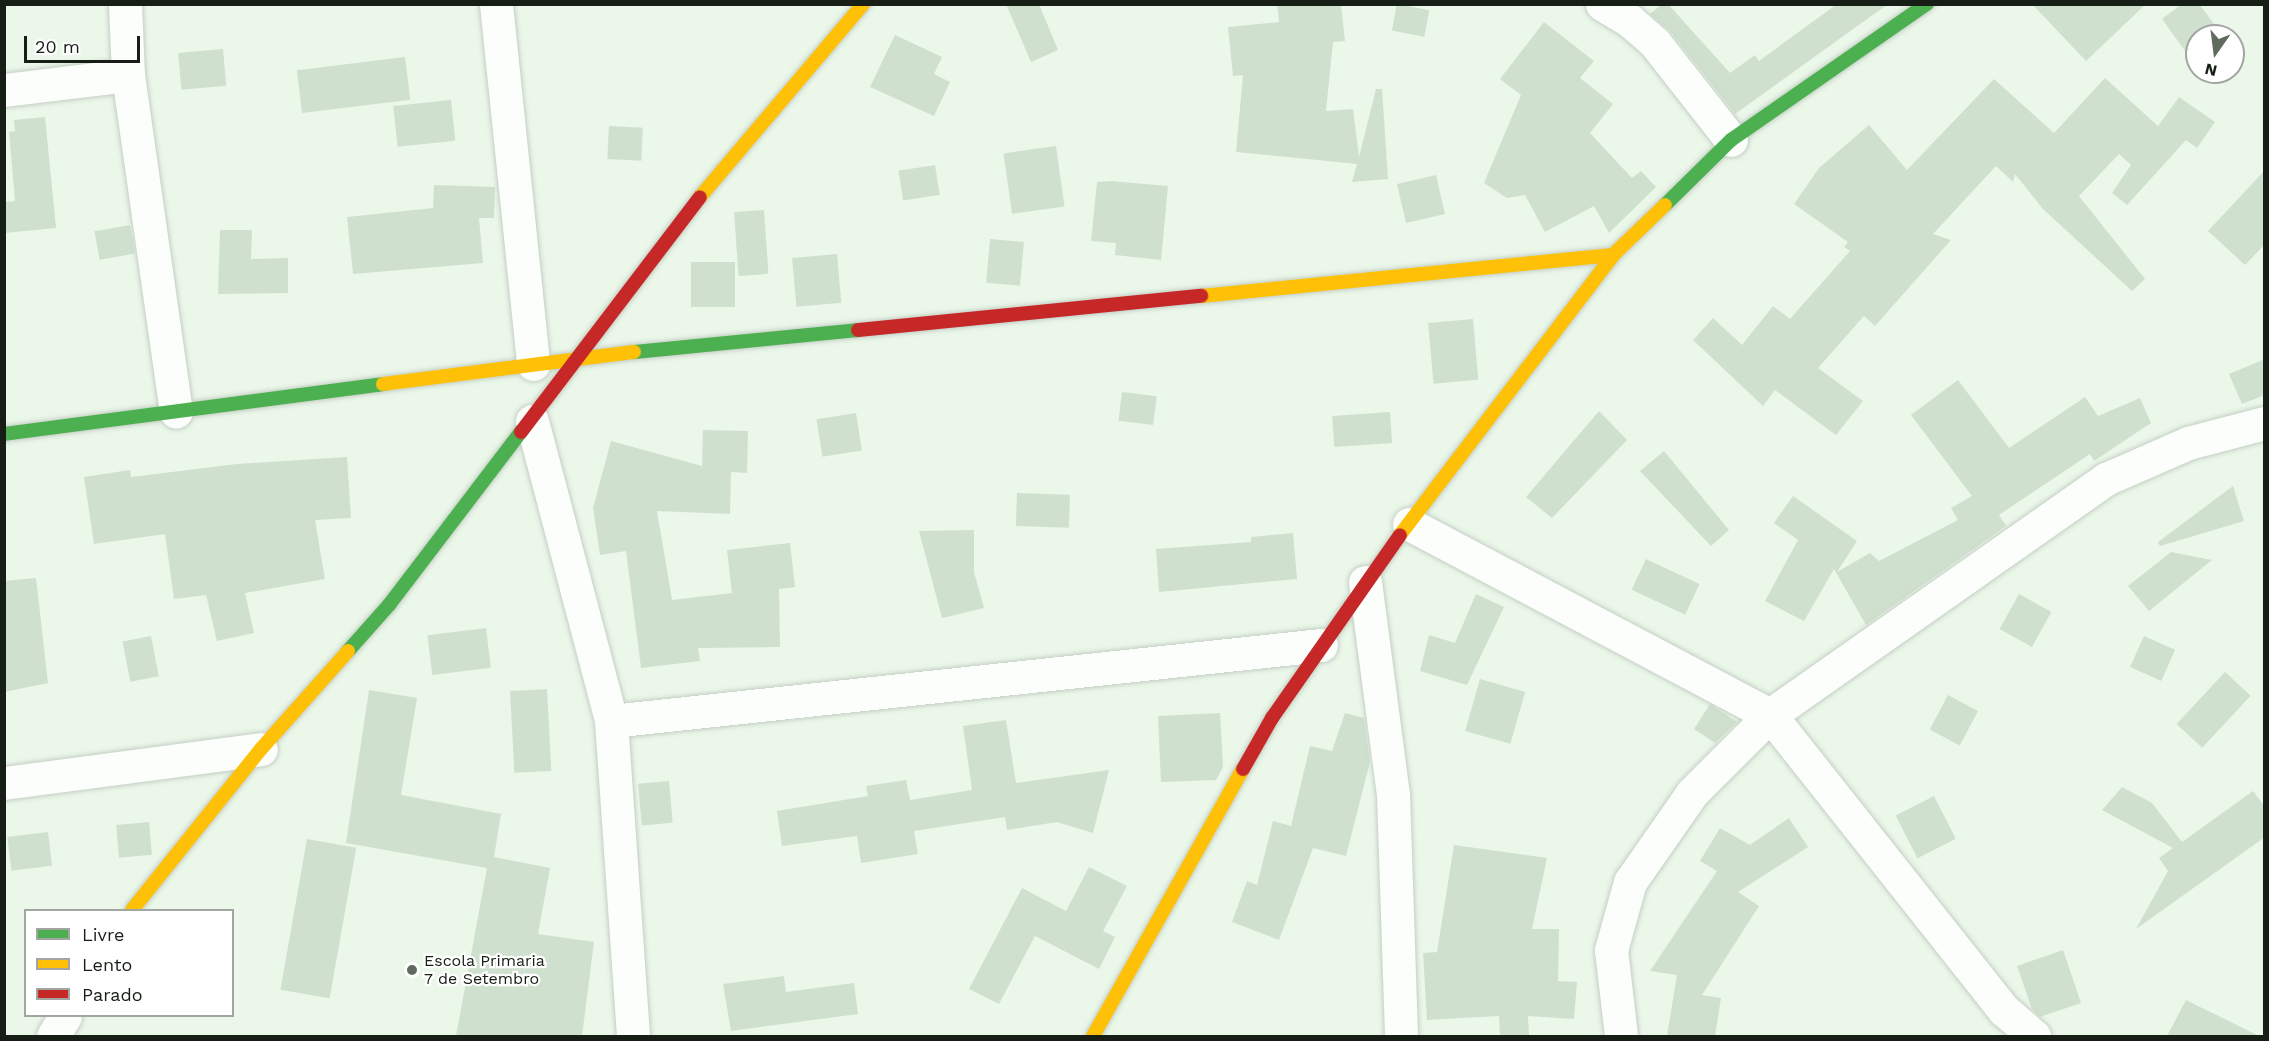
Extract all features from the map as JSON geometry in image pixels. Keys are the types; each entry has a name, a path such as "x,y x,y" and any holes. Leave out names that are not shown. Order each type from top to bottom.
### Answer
{"street":[{"path":"125,4 128,75 176,412"},
{"path":"496,4 533,364"},
{"path":"133,909 261,749 389,606 532,421 714,178 863,4"},
{"path":"1602,4 1630,21 1655,43 1731,140"},
{"path":"1093,1036 1272,718 1365,582 1613,255 1731,140 1917,7"},
{"path":"4,90 128,75"},
{"path":"4,434 577,358 1613,255"},
{"path":"532,421 611,721 633,1036"},
{"path":"1621,1036 1611,950 1630,882 1692,794 1770,715 2106,479 2188,443 2265,423"},
{"path":"1409,524 1770,715 2004,1010 2034,1036"},
{"path":"1365,582 1393,794 1401,1036"},
{"path":"611,721 1321,645"},
{"path":"4,783 261,749"},
{"path":"53,1036 64,1017"}],"building":[{"path":"1006,4 1039,4 1058,50 1031,62"},
{"path":"1277,4 1341,4 1345,41 1333,42 1326,111 1353,109 1359,157 1376,89 1382,89 1388,179 1352,182 1357,164 1236,152 1243,75 1233,76 1228,27 1279,22"},
{"path":"1397,4 1429,10 1424,37 1392,31"},
{"path":"1662,4 1668,4 1730,73 1755,55 1759,61 1837,4 1888,4 1735,114 1670,31 1650,14"},
{"path":"2032,4 2146,4 2086,61"},
{"path":"2182,4 2199,4 2214,24 2185,24 2185,51 2162,19"},
{"path":"1544,22 1594,61 1580,78 1613,104 1590,133 1632,178 1641,171 1656,187 1609,233 1594,206 1545,232 1525,195 1507,198 1484,183 1521,95 1500,79"},
{"path":"895,35 942,57 934,74 950,82 934,116 870,87"},
{"path":"223,49 226,86 181,90 178,53"},
{"path":"405,57 410,100 302,113 297,70"},
{"path":"2105,78 2158,126 2179,97 2215,122 2197,148 2186,140 2127,205 2112,193 2131,165 2119,154 2079,196 2145,279 2132,291 2043,209 2015,174 2013,182 1996,166 1933,234 1951,240 1875,326 1864,316 1818,368 1863,401 1836,435 1775,390 1763,406 1693,340 1713,318 1742,345 1773,306 1790,319 1850,251 1844,247 1848,242 1794,204 1819,168 1869,125 1907,170 1994,79 2054,133"},
{"path":"451,100 455,141 398,147 393,106"},
{"path":"45,117 56,228 4,233 4,202 15,201 9,132 15,131 14,120"},
{"path":"609,126 643,128 641,161 607,159"},
{"path":"1056,146 1064,206 1012,214 1004,153"},
{"path":"935,165 940,195 903,200 898,171"},
{"path":"2265,170 2265,244 2245,265 2208,231"},
{"path":"1436,175 1445,214 1406,223 1397,184"},
{"path":"1097,182 1168,186 1161,260 1115,255 1116,243 1091,241"},
{"path":"434,185 495,187 494,218 479,218 483,263 353,274 347,217 433,208"},
{"path":"764,210 768,274 739,276 734,212"},
{"path":"130,225 135,254 100,260 95,231"},
{"path":"220,230 252,230 251,259 288,258 288,293 218,294"},
{"path":"990,239 1024,242 1020,286 986,283"},
{"path":"837,254 841,303 796,307 792,258"},
{"path":"691,262 735,262 735,307 691,307"},
{"path":"1473,319 1478,380 1433,384 1428,323"},
{"path":"2265,359 2265,395 2242,404 2229,374"},
{"path":"1958,380 2009,448 2085,397 2098,416 2140,398 2151,423 2094,461 2090,454 1999,515 2006,526 1866,625 1834,569 1804,621 1765,601 1798,540 1774,523 1793,496 1857,541 1837,572 1870,553 1879,561 1958,520 1951,508 1972,496 1911,415"},
{"path":"1122,392 1157,396 1153,425 1118,421"},
{"path":"1599,411 1627,440 1552,518 1526,497"},
{"path":"1390,412 1392,443 1334,447 1332,416"},
{"path":"856,413 862,451 822,457 816,419"},
{"path":"703,430 748,431 747,473 731,472 730,514 657,511 672,600 732,593 727,550 790,543 795,587 779,589 780,647 698,648 700,661 641,668 626,551 600,555 593,508 611,441 702,466"},
{"path":"1664,451 1729,530 1711,546 1640,471"},
{"path":"347,457 351,518 315,520 325,579 245,593 254,633 217,641 206,595 174,599 165,534 94,544 84,477 130,470 131,477 237,464"},
{"path":"2233,486 2244,521 2160,546 2158,542"},
{"path":"1017,493 1070,495 1069,528 1016,526"},
{"path":"974,530 974,572 984,608 942,618 919,531"},
{"path":"1293,533 1297,579 1159,592 1156,549 1251,542 1251,537"},
{"path":"2171,552 2212,560 2149,611 2128,586"},
{"path":"1646,559 1699,584 1685,615 1632,590"},
{"path":"36,578 48,683 4,692 4,581"},
{"path":"1476,594 1504,607 1467,685 1420,671 1429,635 1455,643"},
{"path":"2019,594 2051,612 2032,647 2000,629"},
{"path":"486,628 491,668 432,675 427,635"},
{"path":"151,636 159,676 130,682 123,642"},
{"path":"2144,636 2175,650 2161,681 2130,667"},
{"path":"2225,672 2251,696 2202,748 2177,724"},
{"path":"1480,679 1525,692 1510,744 1465,731"},
{"path":"547,689 551,771 514,773 510,691"},
{"path":"369,690 417,698 401,795 501,814 494,857 550,868 538,934 594,942 582,1036 456,1036 487,868 346,843"},
{"path":"1948,695 1978,711 1960,745 1930,729"},
{"path":"1710,704 1737,722 1715,743 1694,729"},
{"path":"1220,713 1223,767 1216,780 1161,782 1158,716"},
{"path":"1345,713 1364,718 1370,762 1346,856 1313,848 1279,940 1232,922 1247,881 1257,885 1273,821 1291,826 1310,746 1332,751"},
{"path":"1006,720 1016,783 1109,770 1093,833 1057,822 1007,830 1005,817 914,831 918,854 861,863 857,836 782,846 777,811 868,796 866,786 906,780 910,800 972,790 963,726"},
{"path":"669,781 673,823 642,826 638,784"},
{"path":"2122,787 2152,803 2182,842 2253,791 2265,807 2265,837 2136,929 2168,871 2159,858 2173,848 2102,810"},
{"path":"1934,796 1956,839 1917,858 1896,816"},
{"path":"1789,818 1808,847 1738,892 1759,906 1702,995 1721,998 1715,1036 1667,1036 1677,975 1650,971 1717,871 1700,861 1720,828 1750,845"},
{"path":"149,822 152,855 119,858 116,825"},
{"path":"48,832 52,866 11,871 7,837"},
{"path":"307,839 356,848 330,998 280,990"},
{"path":"1454,845 1547,858 1532,929 1559,929 1558,981 1577,982 1574,1019 1528,1016 1529,1036 1500,1036 1499,1016 1427,1020 1423,953 1437,952"},
{"path":"1089,867 1127,886 1103,931 1115,937 1099,969 1035,936 999,1004 969,989 1022,888 1066,911"},
{"path":"2063,950 2081,1003 2040,1017 2032,1009 2017,966"},
{"path":"784,976 786,992 854,983 858,1014 731,1031 723,984"},
{"path":"2186,1000 2259,1036 2167,1036"}],"traffic: fast":[{"path":"1665,205 1731,140 1927,4"},
{"path":"634,352 858,330"},
{"path":"4,434 383,384"},
{"path":"348,651 389,605 521,432"}],"traffic: slow":[{"path":"700,197 863,4"},
{"path":"1400,535 1613,255 1665,205"},
{"path":"1201,296 1613,255"},
{"path":"383,384 634,352"},
{"path":"133,909 261,749 348,651"},
{"path":"1093,1036 1243,769"}],"traffic: jam":[{"path":"521,432 700,197"},
{"path":"858,330 1201,296"},
{"path":"1243,769 1272,718 1400,535"}],"place":[{"name":"Escola Primaria 7 de Setembro","path":"412,970"}]}
